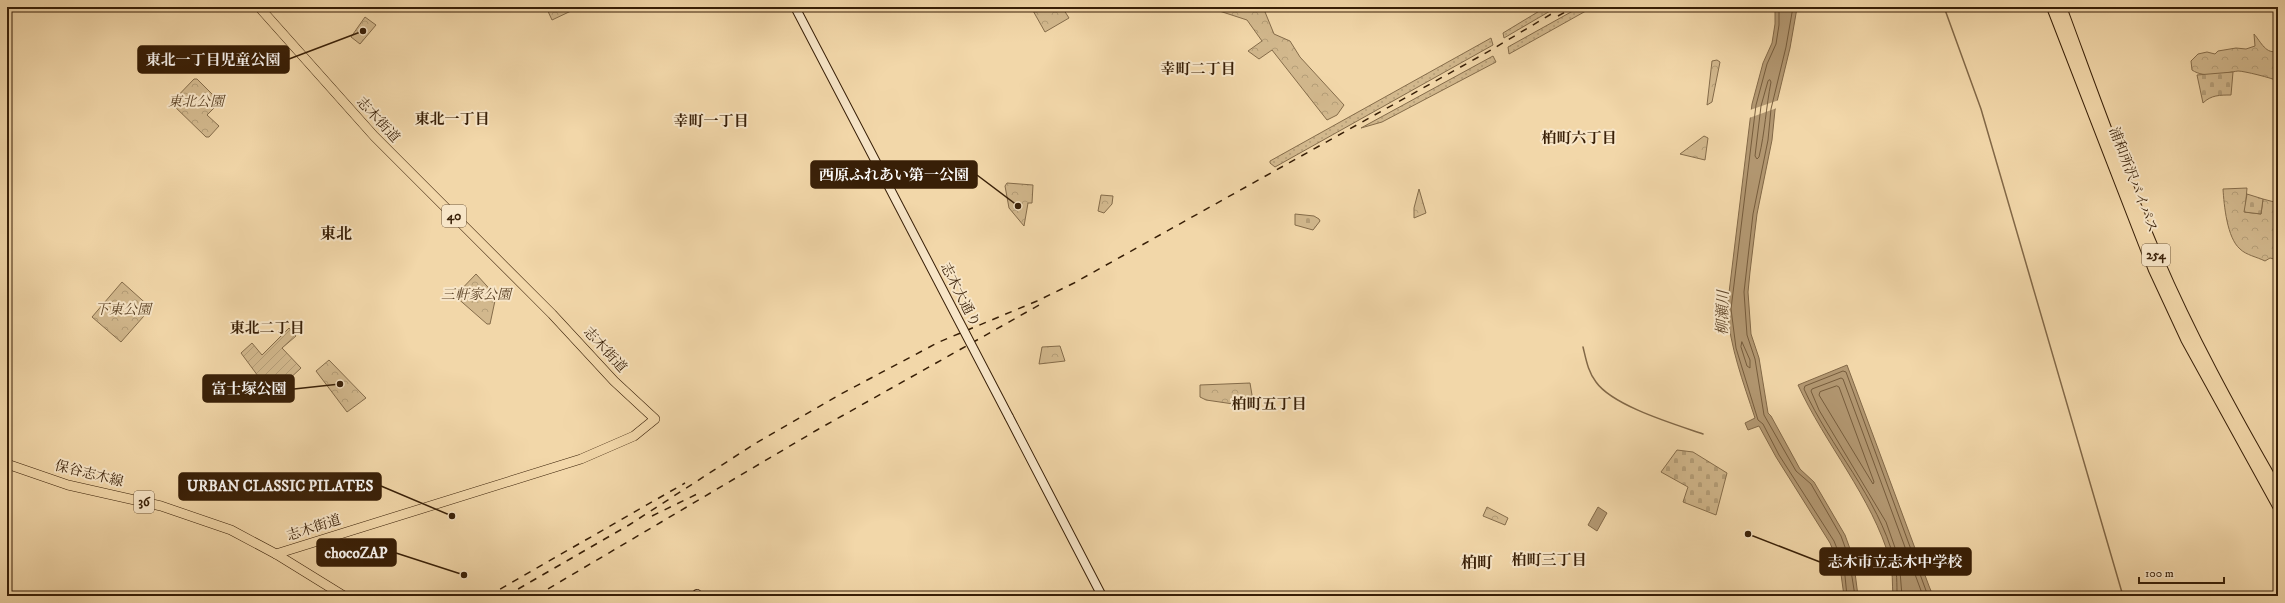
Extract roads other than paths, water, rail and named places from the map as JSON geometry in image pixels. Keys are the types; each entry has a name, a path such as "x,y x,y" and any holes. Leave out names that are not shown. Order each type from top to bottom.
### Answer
{"highway":[{"name":"浦和所沢バイパス","path":"2052,7 2154,270 2190,346 2278,506"},
{"name":"浦和所沢バイパス","path":"2061,7 2134,201 2163,272 2212,371 2278,492"}],"main road":[{"name":"志木街道","path":"259,7 374,136 552,314 614,381 655,419 634,436 581,459 276,554"},
{"name":"志木大通り","path":"795,7 1102,596"},
{"name":"保谷志木線","path":"7,464 68,485 172,509 238,534 276,554"},
{"name":"36","path":"276,554 344,596"}],"water":[{"path":"1775,7 1797,8 1790,48 1775,110 1772,140 1757,214 1748,292 1751,334 1759,358 1768,413 1800,469 1814,482 1845,535 1853,557 1858,596 1844,596 1840,567 1830,543 1776,457 1759,426 1748,430 1745,423 1755,418 1731,337 1727,309 1752,104 1763,63 1772,43 1775,24"},
{"path":"1847,365 1933,596 1893,596 1890,560 1872,514 1821,428 1798,385"},
{"path":"1598,507 1607,513 1597,531 1588,525"}],"waterway":[{"path":"1944,7 1981,109 2123,596"},
{"path":"1583,347 1591,374 1604,391 1616,399 1645,413 1703,434"}],"railway":[{"path":"506,596 629,525 756,443 839,395 939,342 1037,301 1074,283 1491,50 1563,7"},
{"path":"1558,16 1574,7"},
{"path":"536,596 817,430 1041,304"},
{"path":"488,596 685,483"},
{"path":"652,516 697,494"}],"place":[{"name":"東北一丁目児童公園","path":"363,31"},
{"name":"西原ふれあい第一公園","path":"1018,206"},
{"name":"富士塚公園","path":"340,384"},
{"name":"URBAN CLASSIC PILATES","path":"452,516"},
{"name":"志木市立志木中学校","path":"1748,534"},
{"name":"chocoZAP","path":"464,575"}],"district":[{"name":"幸町二丁目","path":"1198,69"},
{"name":"東北一丁目","path":"452,119"},
{"name":"幸町一丁目","path":"711,121"},
{"name":"柏町六丁目","path":"1579,138"},
{"name":"東北","path":"336,234"},
{"name":"東北二丁目","path":"267,328"},
{"name":"柏町五丁目","path":"1269,404"},
{"name":"柏町三丁目","path":"1549,560"},
{"name":"柏町","path":"1477,563"}],"park label":[{"name":"東北公園","path":"196,102"},
{"name":"三軒家公園","path":"476,295"},
{"name":"下東公園","path":"123,310"}],"water label":[{"name":"柳瀬川","path":"1723,313"}]}
